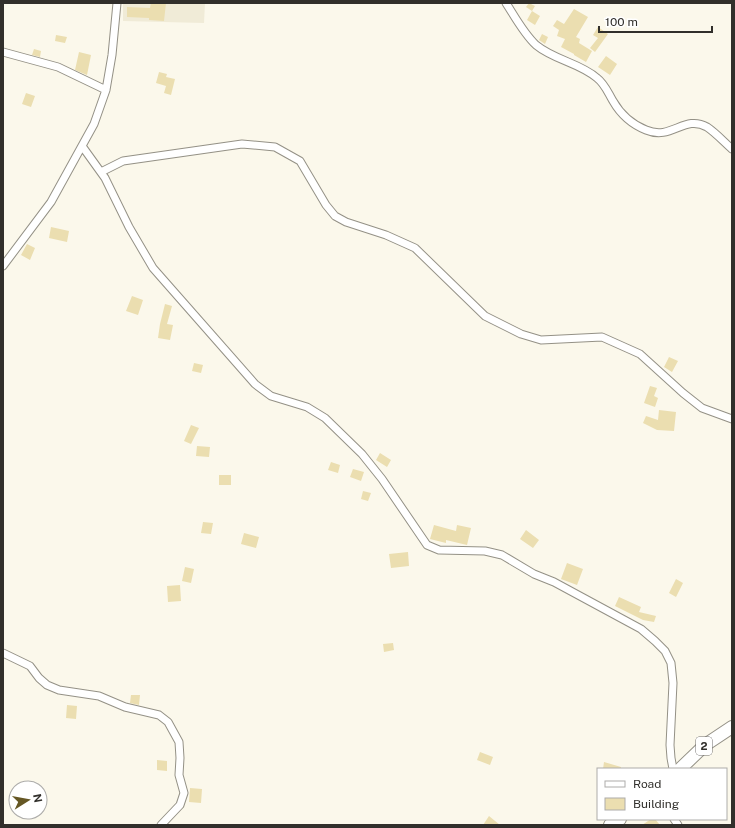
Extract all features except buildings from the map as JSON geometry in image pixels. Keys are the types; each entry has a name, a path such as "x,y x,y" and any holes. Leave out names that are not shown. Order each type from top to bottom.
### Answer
{"highway":[{"name":"2","path":"681,768 705,746 732,727"}],"street":[{"path":"3,266 51,202 94,124 106,90 112,55 117,3"},
{"path":"506,3 528,36 536,44 545,51 597,78 605,86 623,116 630,121 647,131 657,134 666,133 684,125 693,123 699,124 707,127 732,149"},
{"path":"3,52 58,68 106,90"},
{"path":"101,172 123,161 242,144 276,147 300,162 326,205 335,216 346,222 386,235 415,248 485,316 521,334 541,340 602,337 640,354 682,393 702,408 732,419"},
{"path":"82,146 105,178 129,227 154,268 255,384 271,396 307,407 325,418 362,454 382,479 427,545 439,550 485,551 502,555 534,574 554,582 641,629 665,651 671,663 673,683 670,745 673,768"},
{"path":"3,653 30,666 39,678 47,685 59,690 99,696 125,707 159,714 168,722 179,742 179,775 184,792 180,805 161,825"}],"shaded area":[{"path":"123,3 205,3 204,23 123,21"}]}
